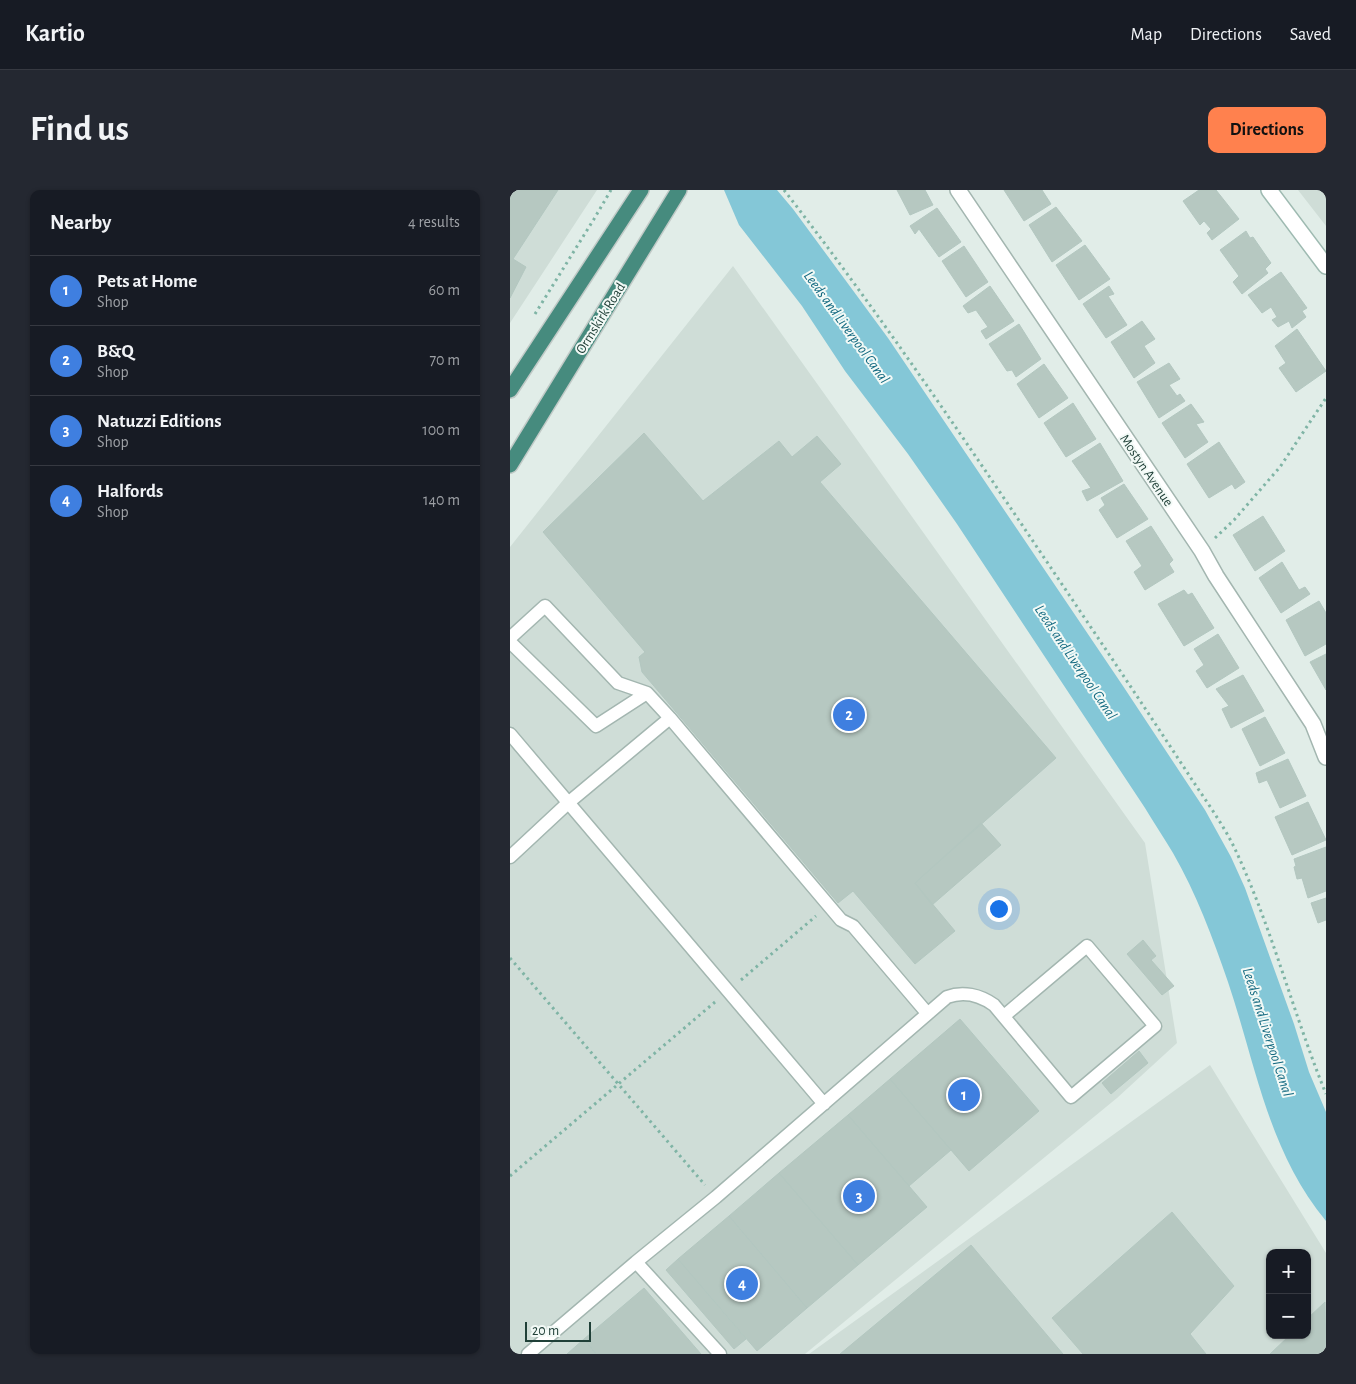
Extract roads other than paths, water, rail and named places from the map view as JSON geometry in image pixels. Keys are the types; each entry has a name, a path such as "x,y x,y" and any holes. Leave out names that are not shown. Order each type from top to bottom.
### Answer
{"highway":[{"path":"510,390 641,190"},
{"name":"Ormskirk Road","path":"510,465 515,450 679,190"}],"street":[{"name":"Mostyn Avenue","path":"958,190 1202,551 1216,576 1313,724 1326,756"},
{"path":"1269,190 1326,266"}],"lane":[{"path":"510,638 545,606 618,683 647,693 841,920 853,926 928,1013"},
{"path":"510,642 596,726 647,693"},
{"path":"513,849 670,718"},
{"path":"510,734 824,1104"},
{"path":"528,1354 716,1197 947,997 955,994 967,994 987,1000 1004,1016 1071,1097 1155,1026 1087,946 1004,1016"},
{"path":"636,1262 720,1354"}],"water":[{"name":"Leeds and Liverpool Canal","path":"724,190 777,190 793,209 888,338 1205,810 1231,857 1245,888 1294,1024 1309,1072 1326,1112 1326,1221 1306,1194 1290,1166 1277,1137 1256,1076 1228,982 1204,916 1173,853 957,524 908,454 845,371 802,306 739,225"}],"place":[{"name":"B&Q","path":"849,715"},
{"name":"Pets at Home","path":"964,1095"},
{"name":"Natuzzi Editions","path":"859,1196"},
{"name":"Halfords","path":"742,1284"}]}
